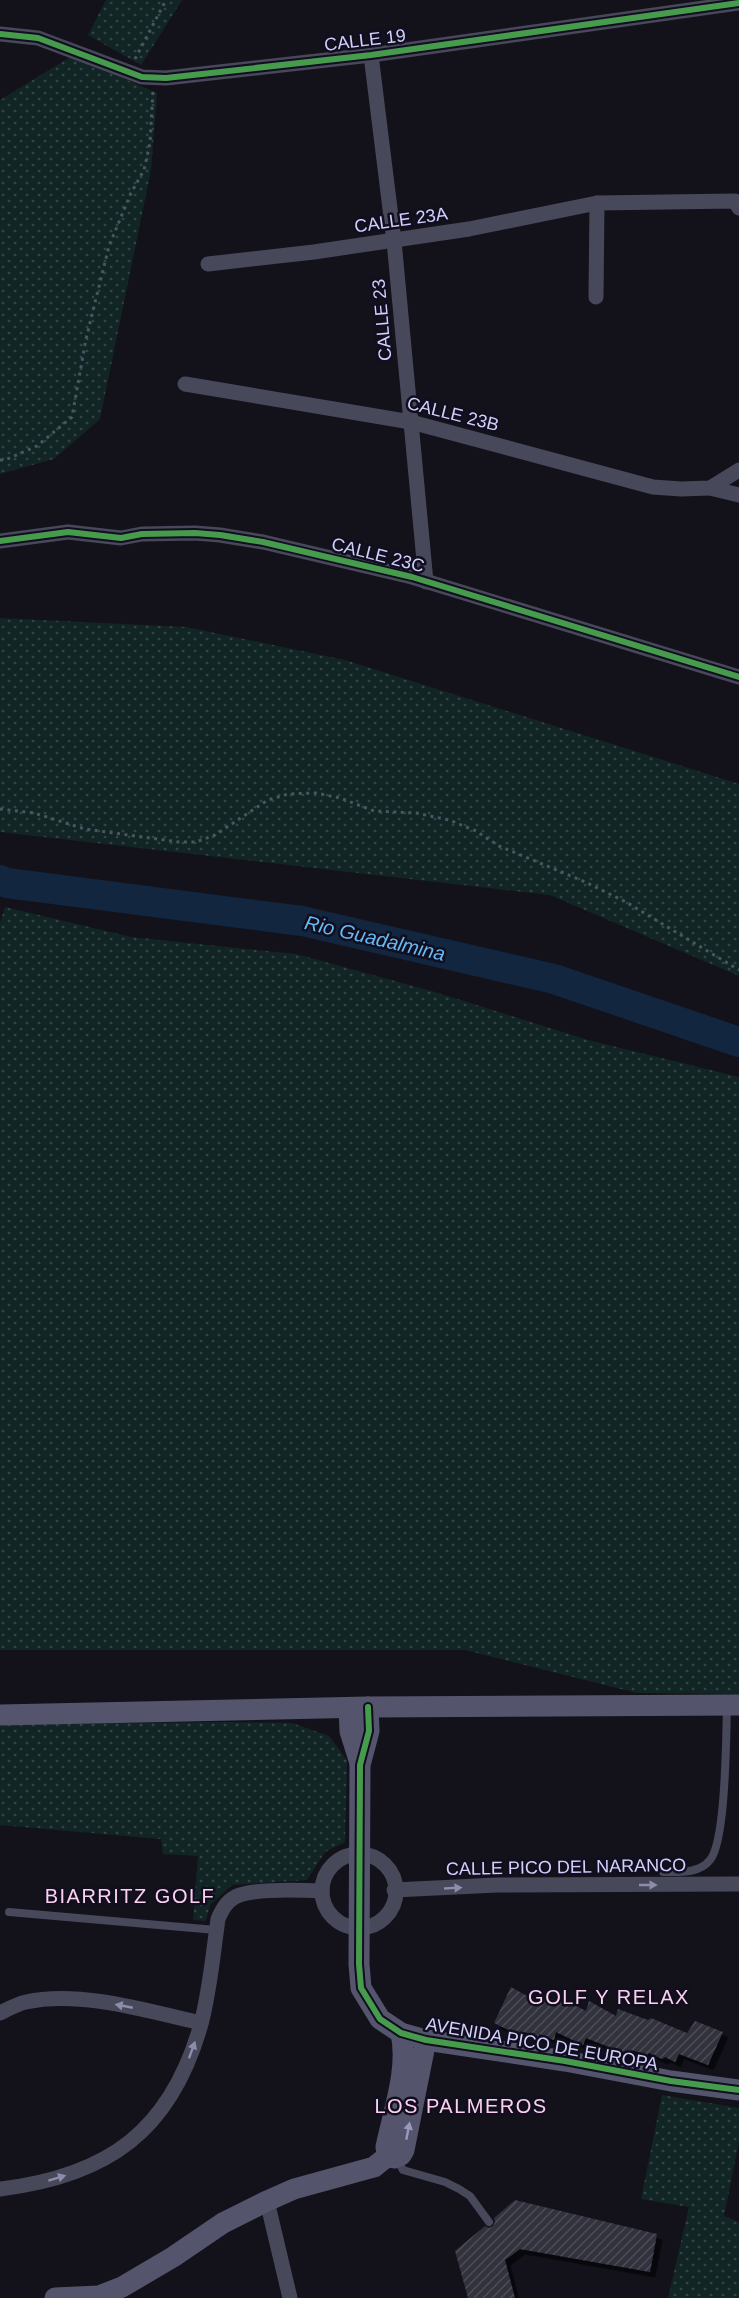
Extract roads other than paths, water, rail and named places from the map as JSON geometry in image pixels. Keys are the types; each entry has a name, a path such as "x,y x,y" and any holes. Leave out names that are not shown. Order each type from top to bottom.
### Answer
{"street":[{"name":"CALLE 19","path":"0,34 38,38 142,77 166,78 371,55 739,3"},
{"name":"CALLE 23","path":"371,55 394,241 426,582"},
{"name":"CALLE 23A","path":"208,264 394,241 469,229 597,203 735,201 739,208"},
{"path":"596,297 597,203"},
{"name":"CALLE 23B","path":"185,384 411,423 653,487 710,488 739,495"},
{"path":"710,488 739,470"},
{"name":"CALLE 23C","path":"0,541 68,532 121,538 142,534 220,535 304,552 426,582 739,677"},
{"path":"0,1715 359,1708 733,1705"},
{"path":"358,1928 360,1766 350,1731 359,1708"},
{"path":"358,1854 380,1860 394,1879 394,1890 394,1902 381,1921 358,1928 347,1926 329,1913 322,1891 329,1869 337,1861 358,1854"},
{"name":"CALLE PICO DEL NARANCO","path":"394,1890 497,1886 739,1884"},
{"path":"0,2189 37,2184 85,2170 122,2148 154,2120 180,2082 201,2023 218,1919 224,1906 235,1897 249,1893 322,1891"},
{"name":"AVENIDA PICO DE EUROPA","path":"358,1928 361,1988 380,2019 401,2033 426,2040 565,2061 671,2081 739,2090"},
{"path":"0,2013 26,2002 69,1999 116,2005 201,2023"},
{"path":"393,2156 386,2147 400,2078 404,2045 401,2033"},
{"path":"55,2298 99,2296 122,2287 173,2257 223,2223 267,2201 294,2189 374,2167 393,2156 402,2155 426,2040"},
{"path":"267,2201 290,2298"}],"lane":[{"path":"663,1872 692,1871 702,1867 715,1851 733,1705"},
{"path":"9,1912 216,1930"},
{"path":"393,2156 403,2170 445,2182 470,2196 489,2222"}],"waterway":[{"name":"Rio Guadalmina","path":"0,880 7,883 302,921 554,979 739,1042"}],"district":[{"name":"BIARRITZ GOLF","path":"130,1896"},
{"name":"GOLF Y RELAX","path":"609,1997"},
{"name":"LOS PALMEROS","path":"461,2106"}]}
